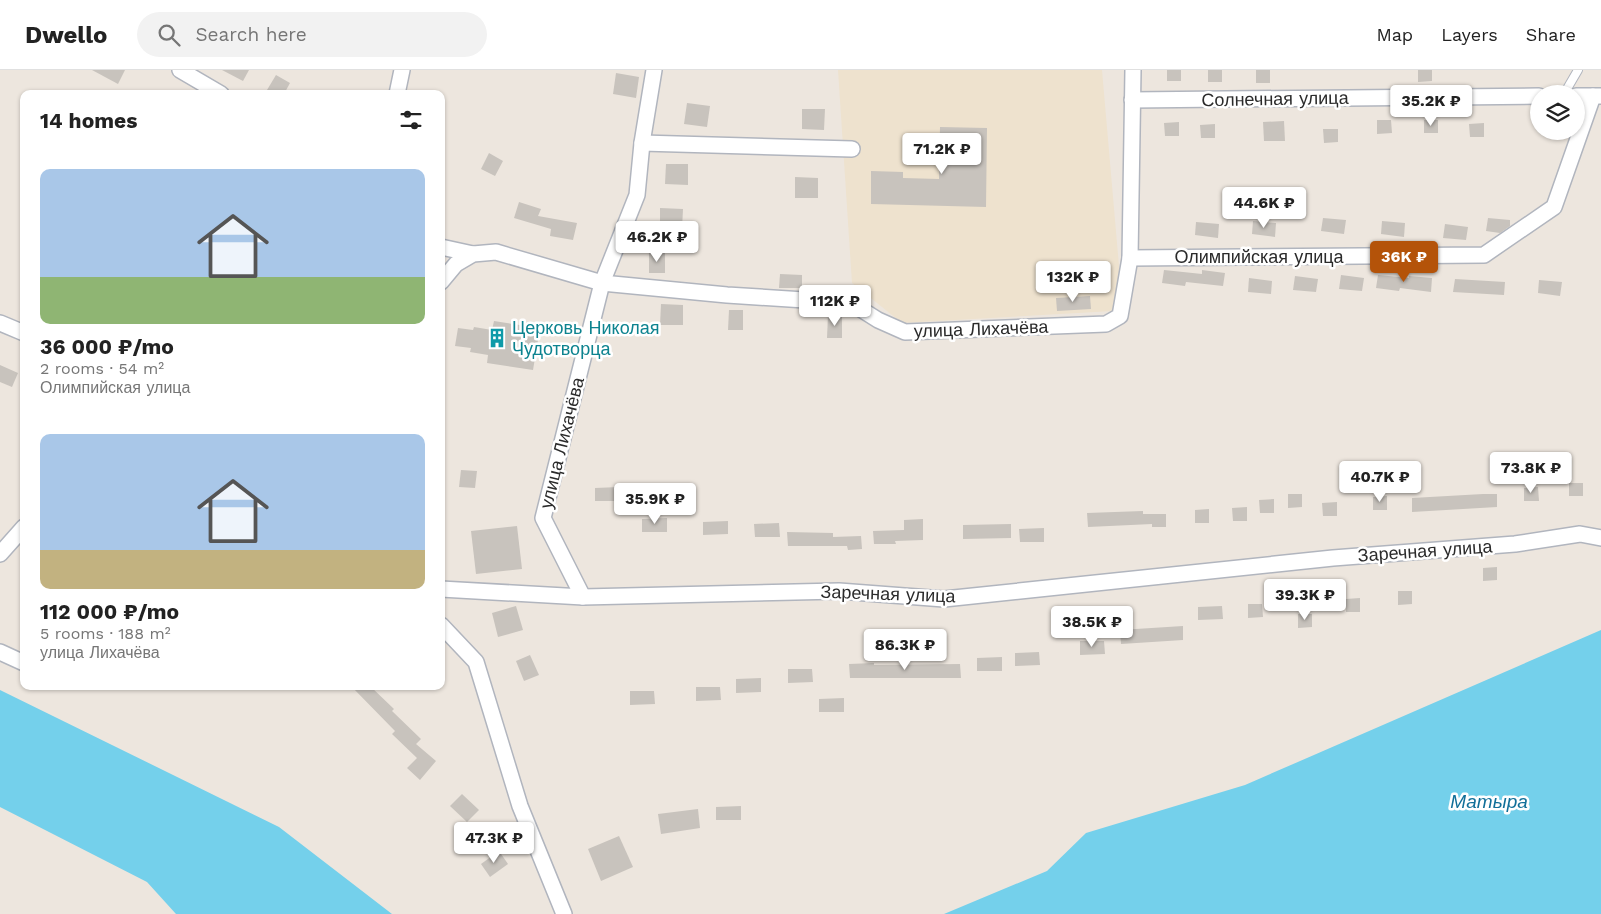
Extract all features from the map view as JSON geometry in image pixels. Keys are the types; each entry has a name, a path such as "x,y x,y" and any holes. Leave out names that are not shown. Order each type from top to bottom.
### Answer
{"street":[{"path":"180,70 214,90"},
{"path":"398,90 402,70"},
{"name":"улица Лихачёва","path":"583,597 543,518 602,283 636,195 654,70"},
{"name":"улица Лихачёва","path":"445,248 473,254 496,252 602,283 727,295 851,303 878,320 905,332 1106,324 1120,316 1130,258 1133,70"},
{"name":"Солнечная улица","path":"1132,100 1530,96"},
{"name":"Олимпийская улица","path":"1130,258 1484,256 1554,207 1597,96"},
{"path":"642,143 852,149"},
{"path":"445,277 456,264 473,254"},
{"path":"0,323 20,331"},
{"path":"0,554 20,532"},
{"name":"Заречная улица","path":"445,590 583,597 838,591 944,599 1333,558 1515,544 1580,534 1601,538"},
{"path":"445,629 476,662 520,806 564,914"},
{"path":"0,652 20,661"}],"lane":[{"path":"1569,85 1578,70"}],"shaded area":[{"path":"838,70 1102,70 1121,289 1113,311 902,323 852,283"}],"water":[{"name":"Матыра","path":"1601,630 1601,914 944,914 1047,871 1086,833 1245,785"},
{"path":"0,690 279,827 392,914 176,914 147,882 0,807"}],"building":[{"path":"92,70 125,70 118,84"},
{"path":"222,70 249,70 243,81"},
{"path":"1167,70 1181,70 1181,81 1167,81"},
{"path":"1208,70 1222,70 1222,82 1208,82"},
{"path":"1256,70 1270,70 1270,83 1256,83"},
{"path":"1418,70 1432,70 1432,81 1418,82"},
{"path":"616,73 639,77 636,98 613,94"},
{"path":"276,75 290,83 286,90 267,90"},
{"path":"687,103 710,106 707,127 684,124"},
{"path":"802,109 825,109 824,130 802,129"},
{"path":"1377,120 1391,120 1392,133 1377,134"},
{"path":"1424,120 1438,120 1438,133 1424,133"},
{"path":"1284,121 1285,141 1264,141 1263,122"},
{"path":"1179,122 1179,136 1165,136 1164,123"},
{"path":"1484,123 1484,137 1470,137 1469,124"},
{"path":"1215,124 1215,138 1201,138 1200,125"},
{"path":"940,127 987,128 986,207 871,204 871,171 903,172 903,178 939,179"},
{"path":"1323,129 1338,129 1338,142 1324,143"},
{"path":"489,153 503,161 495,176 481,169"},
{"path":"666,164 688,164 688,185 665,184"},
{"path":"795,177 818,178 818,198 795,198"},
{"path":"519,202 541,209 538,216 577,223 573,240 550,236 551,229 514,218"},
{"path":"660,208 683,209 682,229 660,229"},
{"path":"1323,218 1346,220 1344,234 1321,231"},
{"path":"1488,218 1510,220 1510,226 1500,233 1486,231"},
{"path":"1253,221 1276,223 1275,237 1252,234"},
{"path":"1382,221 1405,223 1404,237 1381,234"},
{"path":"1196,222 1219,224 1218,238 1195,235"},
{"path":"1445,224 1468,227 1466,240 1443,238"},
{"path":"649,252 665,253 665,273 649,273"},
{"path":"1164,270 1202,274 1202,270 1225,273 1223,286 1186,282 1185,286 1162,283"},
{"path":"780,274 802,275 802,288 779,288"},
{"path":"1341,275 1364,278 1362,291 1339,289"},
{"path":"1378,275 1432,278 1431,292 1400,288 1399,291 1376,288"},
{"path":"1295,276 1318,279 1316,292 1293,290"},
{"path":"1249,278 1272,281 1271,294 1248,292"},
{"path":"1455,279 1505,282 1504,295 1453,292"},
{"path":"1539,280 1562,282 1560,296 1538,293"},
{"path":"1090,296 1091,309 1057,311 1056,298"},
{"path":"661,304 683,305 683,325 660,325"},
{"path":"729,310 743,310 743,330 728,330"},
{"path":"828,315 842,315 842,338 827,338"},
{"name":"Церковь Николая Чудотворца","path":"494,321 540,328 533,370 487,363 488,355 470,352 471,348 455,346 458,328 473,330 474,327 492,330"},
{"path":"0,365 18,373 12,387 0,382"},
{"path":"461,470 477,471 475,488 459,487"},
{"path":"1569,483 1583,483 1583,496 1569,496"},
{"path":"619,487 620,501 595,501 595,488"},
{"path":"1538,487 1539,501 1524,501 1524,488"},
{"path":"1288,494 1302,494 1302,507 1288,508"},
{"path":"1497,494 1497,507 1412,512 1412,498"},
{"path":"1387,496 1387,510 1373,510 1373,497"},
{"path":"1274,499 1274,513 1260,513 1259,500"},
{"path":"1337,502 1337,516 1323,516 1322,503"},
{"path":"1247,507 1247,521 1233,521 1232,508"},
{"path":"1209,509 1209,523 1195,523 1195,510"},
{"path":"1143,511 1143,514 1166,514 1166,527 1152,527 1152,524 1088,527 1087,513"},
{"path":"667,518 667,532 642,532 642,519"},
{"path":"923,519 923,540 895,541 896,544 874,544 873,531 904,530 904,520"},
{"path":"728,521 728,534 703,535 703,522"},
{"path":"779,523 780,537 755,537 754,524"},
{"path":"1011,524 1011,538 963,539 963,525"},
{"path":"517,526 522,569 476,574 471,531"},
{"path":"1044,528 1044,542 1020,542 1019,529"},
{"path":"787,532 833,533 833,537 861,536 862,549 848,550 847,546 788,546"},
{"path":"1497,567 1497,580 1483,581 1483,568"},
{"path":"1398,591 1412,591 1412,604 1398,605"},
{"path":"1360,598 1360,612 1346,612 1346,599"},
{"path":"1248,604 1262,604 1263,617 1248,618"},
{"path":"516,606 523,630 498,637 492,613"},
{"path":"1222,606 1223,619 1198,620 1198,607"},
{"path":"1298,614 1312,614 1312,627 1298,628"},
{"path":"1183,626 1183,640 1121,644 1120,630"},
{"path":"1080,641 1104,641 1105,654 1080,655"},
{"path":"1039,652 1040,665 1015,666 1015,653"},
{"path":"530,655 539,675 524,681 516,661"},
{"path":"1002,657 1002,671 977,671 977,658"},
{"path":"874,663 874,665 960,664 961,678 850,678 849,664"},
{"path":"788,669 812,669 813,682 788,683"},
{"path":"761,678 761,692 736,693 736,679"},
{"path":"696,687 720,687 721,700 696,701"},
{"path":"355,690 374,690 394,709 392,711 421,739 416,744 436,761 420,780 407,768 417,758 392,734 395,731"},
{"path":"630,691 654,691 655,704 630,705"},
{"path":"844,698 844,712 819,712 819,699"},
{"path":"462,794 479,810 467,822 450,806"},
{"path":"741,806 741,820 716,820 716,807"},
{"path":"698,809 700,828 661,834 658,814"},
{"path":"619,836 633,867 601,881 588,849"},
{"path":"499,851 508,864 490,877 481,864"}],"place":[{"name":"Церковь Николая Чудотворца","path":"497,338"}]}
